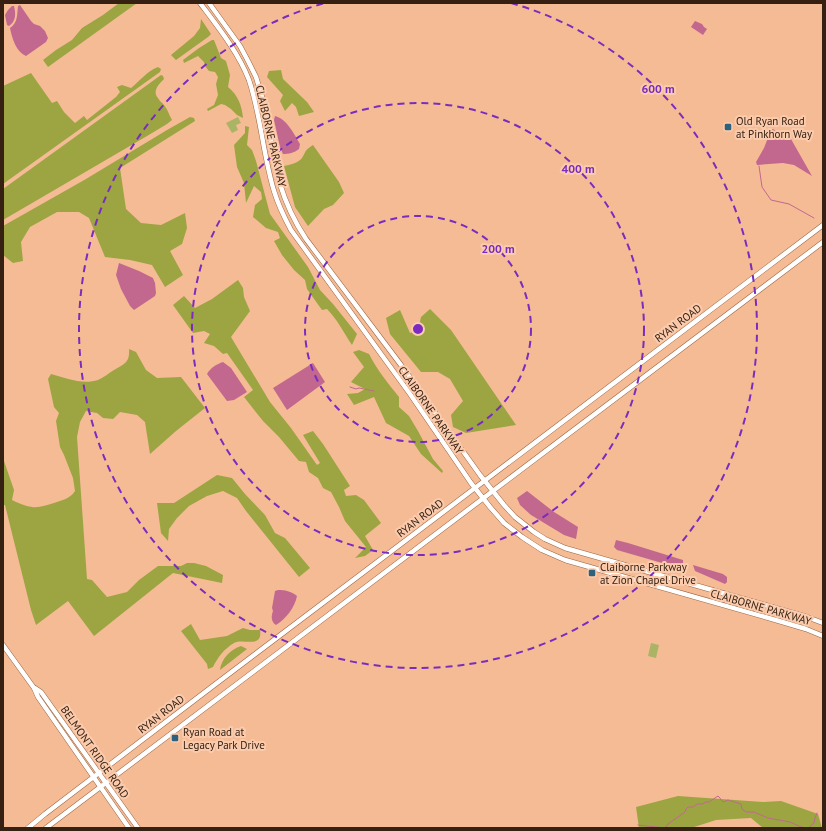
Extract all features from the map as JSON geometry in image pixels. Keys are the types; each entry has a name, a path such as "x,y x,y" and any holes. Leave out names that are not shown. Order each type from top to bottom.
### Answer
{"main road":[{"name":"CLAIBORNE PARKWAY","path":"200,3 231,46 244,68 254,100 274,190 291,230 475,488 497,516 530,543 553,555 779,621 823,636"},
{"name":"CLAIBORNE PARKWAY","path":"209,3 240,46 256,77 262,97 280,184 284,197 296,223 493,492 515,517 545,538 565,548 823,623"},
{"name":"RYAN ROAD","path":"28,828 218,681 823,225"},
{"name":"RYAN ROAD","path":"46,828 823,242"},
{"name":"BELMONT RIDGE ROAD","path":"3,645 34,688 38,697 93,778 129,828"},
{"name":"BELMONT RIDGE ROAD","path":"34,688 41,692 138,828"}],"green space":[{"path":"119,3 137,3 48,67 43,60 72,40 82,28"},
{"path":"201,19 211,34 176,60 171,55 194,36 200,28"},
{"path":"214,40 221,58 226,61 230,75 228,87 239,101 243,118 225,105 221,104 208,111 207,109 214,105 218,95 216,84 218,77 215,72 209,71 204,62 198,56 184,63 183,60"},
{"path":"158,67 161,69 160,72 3,184 3,86 31,73 52,103 57,101 64,112 75,123 84,116 87,120 116,97 120,92 117,87 122,85 131,88 147,74"},
{"path":"281,70 283,79 307,102 314,112 299,116 296,107 292,103 285,111 280,101 283,95 267,77 269,71"},
{"path":"161,75 164,79 156,90 156,95 172,120 3,220 3,189"},
{"path":"190,117 194,118 195,121 120,168 126,209 141,223 161,225 185,213 187,228 182,244 170,251 183,275 165,287 152,265 130,260 105,257 89,218 79,212 57,212 30,227 21,242 23,261 13,263 3,255 3,226"},
{"path":"238,117 241,123 236,125 238,130 232,133 226,123"},
{"path":"245,126 249,127 247,145 252,150 256,161 270,214 308,267 320,290 357,334 352,345 334,317 327,309 322,310 307,289 305,280 294,270 282,255 274,241 280,238 278,232 266,228 253,217 255,205 262,199 261,192 254,186 246,203 244,183 237,167 234,145 245,133"},
{"path":"313,145 339,182 344,193 333,205 324,209 308,226 295,207 284,166 298,161"},
{"path":"238,280 243,288 244,297 250,311 231,337 270,402 291,428 317,465 320,463 303,435 313,431 350,486 344,490 346,496 356,495 364,500 381,523 365,536 373,550 365,556 355,558 366,547 345,521 331,492 323,488 318,478 309,472 306,462 299,461 263,421 244,397 253,390 227,353 223,354 214,346 204,343 210,334 204,331 193,333 173,305 184,296 195,308 212,299"},
{"path":"430,309 451,330 516,425 466,433 453,427 451,415 463,401 450,379 438,372 421,372 390,334 386,318 400,310 410,333 418,330 421,317"},
{"path":"129,349 136,352 146,370 157,378 181,377 205,408 150,454 145,422 137,415 120,412 113,419 103,418 97,413 86,411 80,422 77,437 87,579 92,580 107,597 127,592 139,580 158,566 181,566 187,563 194,563 206,566 223,575 222,583 173,573 94,636 68,601 36,625 5,505 3,505 3,458 14,490 12,500 29,507 35,507 66,499 75,491 73,478 60,447 56,421 59,413 54,407 48,379 51,374 86,382 98,380 128,360"},
{"path":"359,350 369,354 379,371 399,397 399,407 409,416 433,459 443,471 442,473 421,454 409,436 386,423 374,397 354,405 347,394 358,393 365,389 351,382 364,367 353,352"},
{"path":"217,475 232,478 265,515 275,533 285,538 310,568 299,577 237,498 223,491 207,496 189,506 169,529 168,541 161,533 157,503 174,503"},
{"path":"191,624 200,640 227,636 243,628 260,630 260,636 252,642 234,643 227,648 213,667 208,669 207,664 181,631"},
{"path":"651,643 659,645 656,658 648,656"},
{"path":"241,646 247,649 220,670 224,658 234,649"},
{"path":"678,796 763,802 781,801 818,814 822,828 763,828 751,818 716,820 691,828 639,828 636,807"}],"shaded area":[{"path":"20,5 31,21 45,31 48,38 46,42 26,56 17,48 10,28 16,21 18,6"},
{"path":"12,6 14,6 15,17 9,26 7,25 5,15"},
{"path":"695,21 702,24 707,29 703,35 691,27"},
{"path":"275,116 283,120 293,132 300,144 299,149 291,153 283,154 274,120"},
{"path":"773,129 783,137 791,139 812,176 794,165 783,163 757,165 756,162 764,148 771,130"},
{"path":"119,263 153,278 155,283 155,296 134,310 130,306 121,289 116,275"},
{"path":"223,362 231,368 247,392 234,400 227,401 207,374 214,366"},
{"path":"313,363 325,382 287,410 273,388"},
{"path":"527,491 554,512 578,527 576,539 564,535 531,515 520,505 517,498"},
{"path":"616,540 683,560 683,569 617,550 614,547"},
{"path":"693,565 723,574 727,577 727,582 725,584 695,571"},
{"path":"275,591 288,591 297,596 290,612 276,625 272,619 272,608"}],"waterway":[{"path":"759,166 762,187 771,200 789,204 814,218"},
{"path":"350,387 374,391"},
{"path":"638,825 665,828 668,824 685,812 688,807 709,802 718,796 723,802 728,800 741,804 742,809 746,812 754,812 768,818 790,822 807,828"},
{"path":"808,828 814,823 817,813"}],"place":[{"name":"Old Ryan Road at Pinkhorn Way","path":"728,127"},
{"name":"Claiborne Parkway at Zion Chapel Drive","path":"592,573"},
{"name":"Ryan Road at Legacy Park Drive","path":"175,738"}]}
